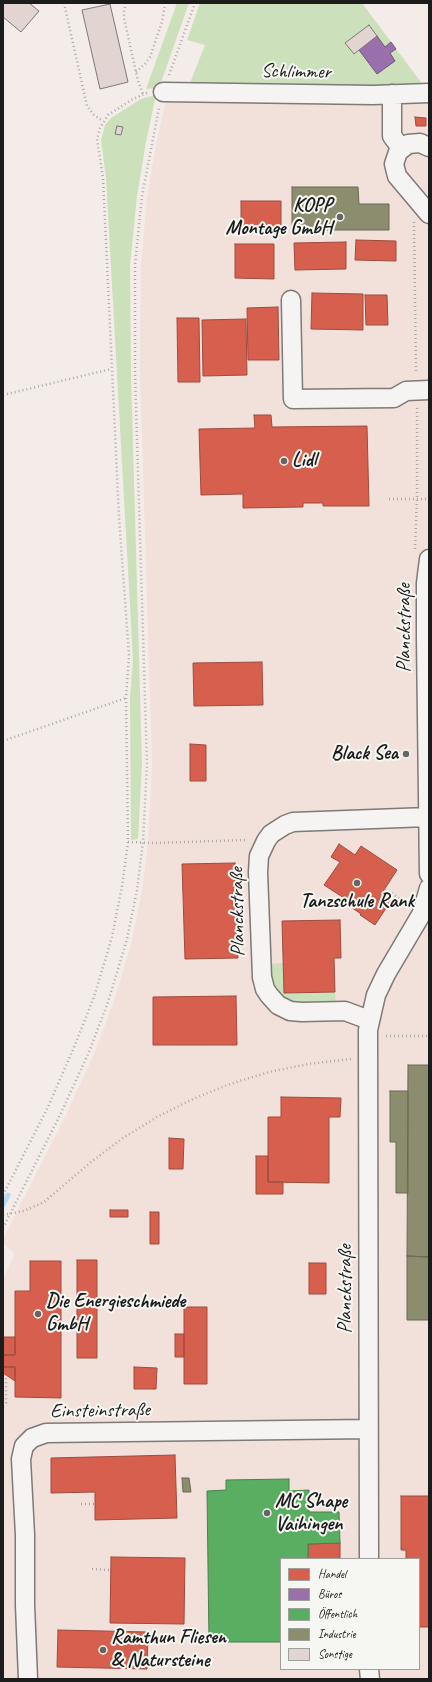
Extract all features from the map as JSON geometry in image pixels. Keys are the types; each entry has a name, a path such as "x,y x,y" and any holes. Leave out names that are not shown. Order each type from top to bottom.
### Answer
{"street":[{"name":"Schlimmer","path":"163,92 429,93"},
{"path":"392,94 392,136 401,148"},
{"path":"425,209 399,179 395,172 394,159 401,148 408,144 424,144 429,148"},
{"path":"291,300 293,399 394,398 406,391 423,390"},
{"name":"Planckstraße","path":"422,556 426,584 429,874"},
{"name":"Planckstraße","path":"369,1020 345,1011 296,1012 283,1008 268,995 265,990 262,977 258,872 259,856 264,844 271,834 293,822 428,817"},
{"name":"Planckstraße","path":"369,1558 367,1058 369,1020 380,985 422,913 429,888"},
{"name":"Einsteinstraße","path":"28,1679 25,1535 21,1459 24,1446 32,1438 46,1433 368,1429"}],"path":[{"path":"64,3 87,106 94,115 103,121"},
{"path":"126,3 124,18 136,72 143,94"},
{"path":"136,72 150,57 162,22 165,3"},
{"path":"3,1228 61,1113 89,1052 108,1002 127,939 137,890 143,842 146,742 135,373 136,265 142,196 151,143 163,92 195,3"},
{"path":"3,1195 48,1107 94,997 112,937 122,886 128,842 126,698 128,656 103,178 97,139 103,121 108,115 143,94 163,92"},
{"path":"422,556 417,498 423,390 414,212 425,209"},
{"path":"3,395 112,369"},
{"path":"389,498 429,499"},
{"path":"3,741 126,698"},
{"path":"128,842 154,843"},
{"path":"385,889 401,899"},
{"path":"385,1036 429,1036"},
{"path":"3,1215 24,1211 44,1202 91,1162 123,1138 157,1117 193,1099 230,1084 269,1072 308,1064 367,1058"},
{"path":"3,1406 6,1403 6,1375"},
{"path":"82,1504 95,1504"},
{"path":"92,1569 111,1570"}],"shaded area":[{"path":"167,96 429,98 429,1679 3,1679 3,1279 15,1254 3,1243 3,1239 66,1115 94,1054 113,1004 132,941 142,891 148,843 152,764 140,372 141,265 147,197 156,144"}],"green space":[{"path":"177,3 189,3 159,88 146,89"},
{"path":"200,3 362,3 426,89 188,88 205,45 187,40"},
{"path":"156,95 137,196 130,265 131,373 142,764 138,839 131,840 130,698 133,659 106,178 101,140 105,125 111,118 141,99"},
{"path":"283,963 284,992 335,992 336,1005 297,1006 274,992 268,964"}],"building: Handel":[{"path":"415,117 426,118 426,126 416,126"},
{"path":"241,201 281,201 281,229 241,229"},
{"path":"356,240 396,241 396,261 355,260"},
{"path":"346,242 346,269 295,270 294,243"},
{"path":"235,244 274,244 274,279 235,278"},
{"path":"312,293 363,294 363,330 311,329"},
{"path":"365,295 387,295 388,325 366,325"},
{"path":"278,307 279,360 248,360 247,308"},
{"path":"177,318 199,318 200,382 178,382"},
{"path":"246,319 247,375 203,376 202,320"},
{"name":"Lidl","path":"254,415 271,415 272,427 367,426 369,506 323,506 323,503 303,503 303,507 243,508 243,494 201,495 199,429 255,428"},
{"path":"262,662 263,705 194,706 193,663"},
{"path":"190,744 206,745 206,781 190,781"},
{"name":"Tanzschule Rank","path":"339,844 355,855 361,846 397,870 382,893 392,899 375,925 342,901 344,898 324,885 340,862 331,857"},
{"path":"235,863 238,958 185,959 182,864"},
{"path":"340,920 341,958 334,958 335,992 284,993 282,921"},
{"path":"236,996 237,1045 153,1045 153,997"},
{"path":"281,1097 341,1098 340,1117 329,1117 329,1183 268,1182 268,1117 281,1117"},
{"path":"169,1138 184,1139 183,1169 169,1169"},
{"path":"256,1156 268,1156 268,1182 283,1182 283,1194 256,1194"},
{"path":"110,1210 128,1210 128,1217 110,1217"},
{"path":"150,1212 159,1212 159,1244 150,1244"},
{"path":"77,1260 97,1260 97,1358 77,1358"},
{"name":"Die Energieschmiede GmbH","path":"30,1261 61,1261 61,1398 15,1397 15,1367 3,1367 3,1355 15,1355 15,1291 30,1291"},
{"path":"309,1263 326,1263 326,1294 309,1294"},
{"path":"184,1307 207,1307 207,1384 184,1384"},
{"path":"175,1334 184,1334 184,1357 175,1357"},
{"path":"3,1337 15,1337 15,1355 3,1355"},
{"path":"3,1367 15,1367 15,1381 3,1373"},
{"path":"134,1367 157,1368 156,1389 134,1389"},
{"path":"175,1455 177,1518 95,1520 95,1492 51,1493 51,1458"},
{"path":"401,1496 429,1496 429,1627 420,1627 420,1558 406,1558 406,1550 401,1550"},
{"path":"340,1543 340,1558 308,1558 308,1544"},
{"path":"111,1557 185,1558 184,1624 110,1623"},
{"name":"Ramthun Fliesen & Natursteine","path":"58,1630 148,1632 147,1669 57,1667"}],"building: Büros":[{"path":"377,36 385,47 391,42 396,49 390,53 395,61 377,74 359,50"}],"building: Öffentlich":[{"path":"289,1479 289,1491 309,1490 309,1512 339,1512 340,1543 308,1544 308,1558 280,1558 280,1642 209,1642 207,1491 226,1490 226,1480"}],"building: Industrie":[{"name":"KOPP Montage GmbH","path":"292,187 358,187 359,204 389,204 389,230 292,230"},
{"path":"408,1065 429,1065 429,1257 407,1256"},
{"path":"390,1091 408,1091 408,1193 396,1193 396,1142 390,1142"},
{"path":"407,1256 429,1257 429,1320 407,1320"},
{"path":"182,1478 189,1478 191,1492 183,1492"}],"building: Sonstige":[{"path":"3,3 29,3 39,11 21,32 3,17"},
{"path":"110,4 128,82 100,89 82,10"},
{"path":"369,25 377,36 354,54 345,43"},
{"path":"117,126 123,127 121,135 115,134"}],"waterway":[{"path":"3,1205 8,1195"}],"place":[{"name":"KOPP Montage GmbH","path":"340,217"},
{"name":"Lidl","path":"284,461"},
{"name":"Black Sea","path":"406,754"},
{"name":"Tanzschule Rank","path":"357,883"},
{"name":"Die Energieschmiede GmbH","path":"38,1314"},
{"name":"MC Shape Vaihingen","path":"267,1513"},
{"name":"Ramthun Fliesen & Natursteine","path":"103,1650"}]}
